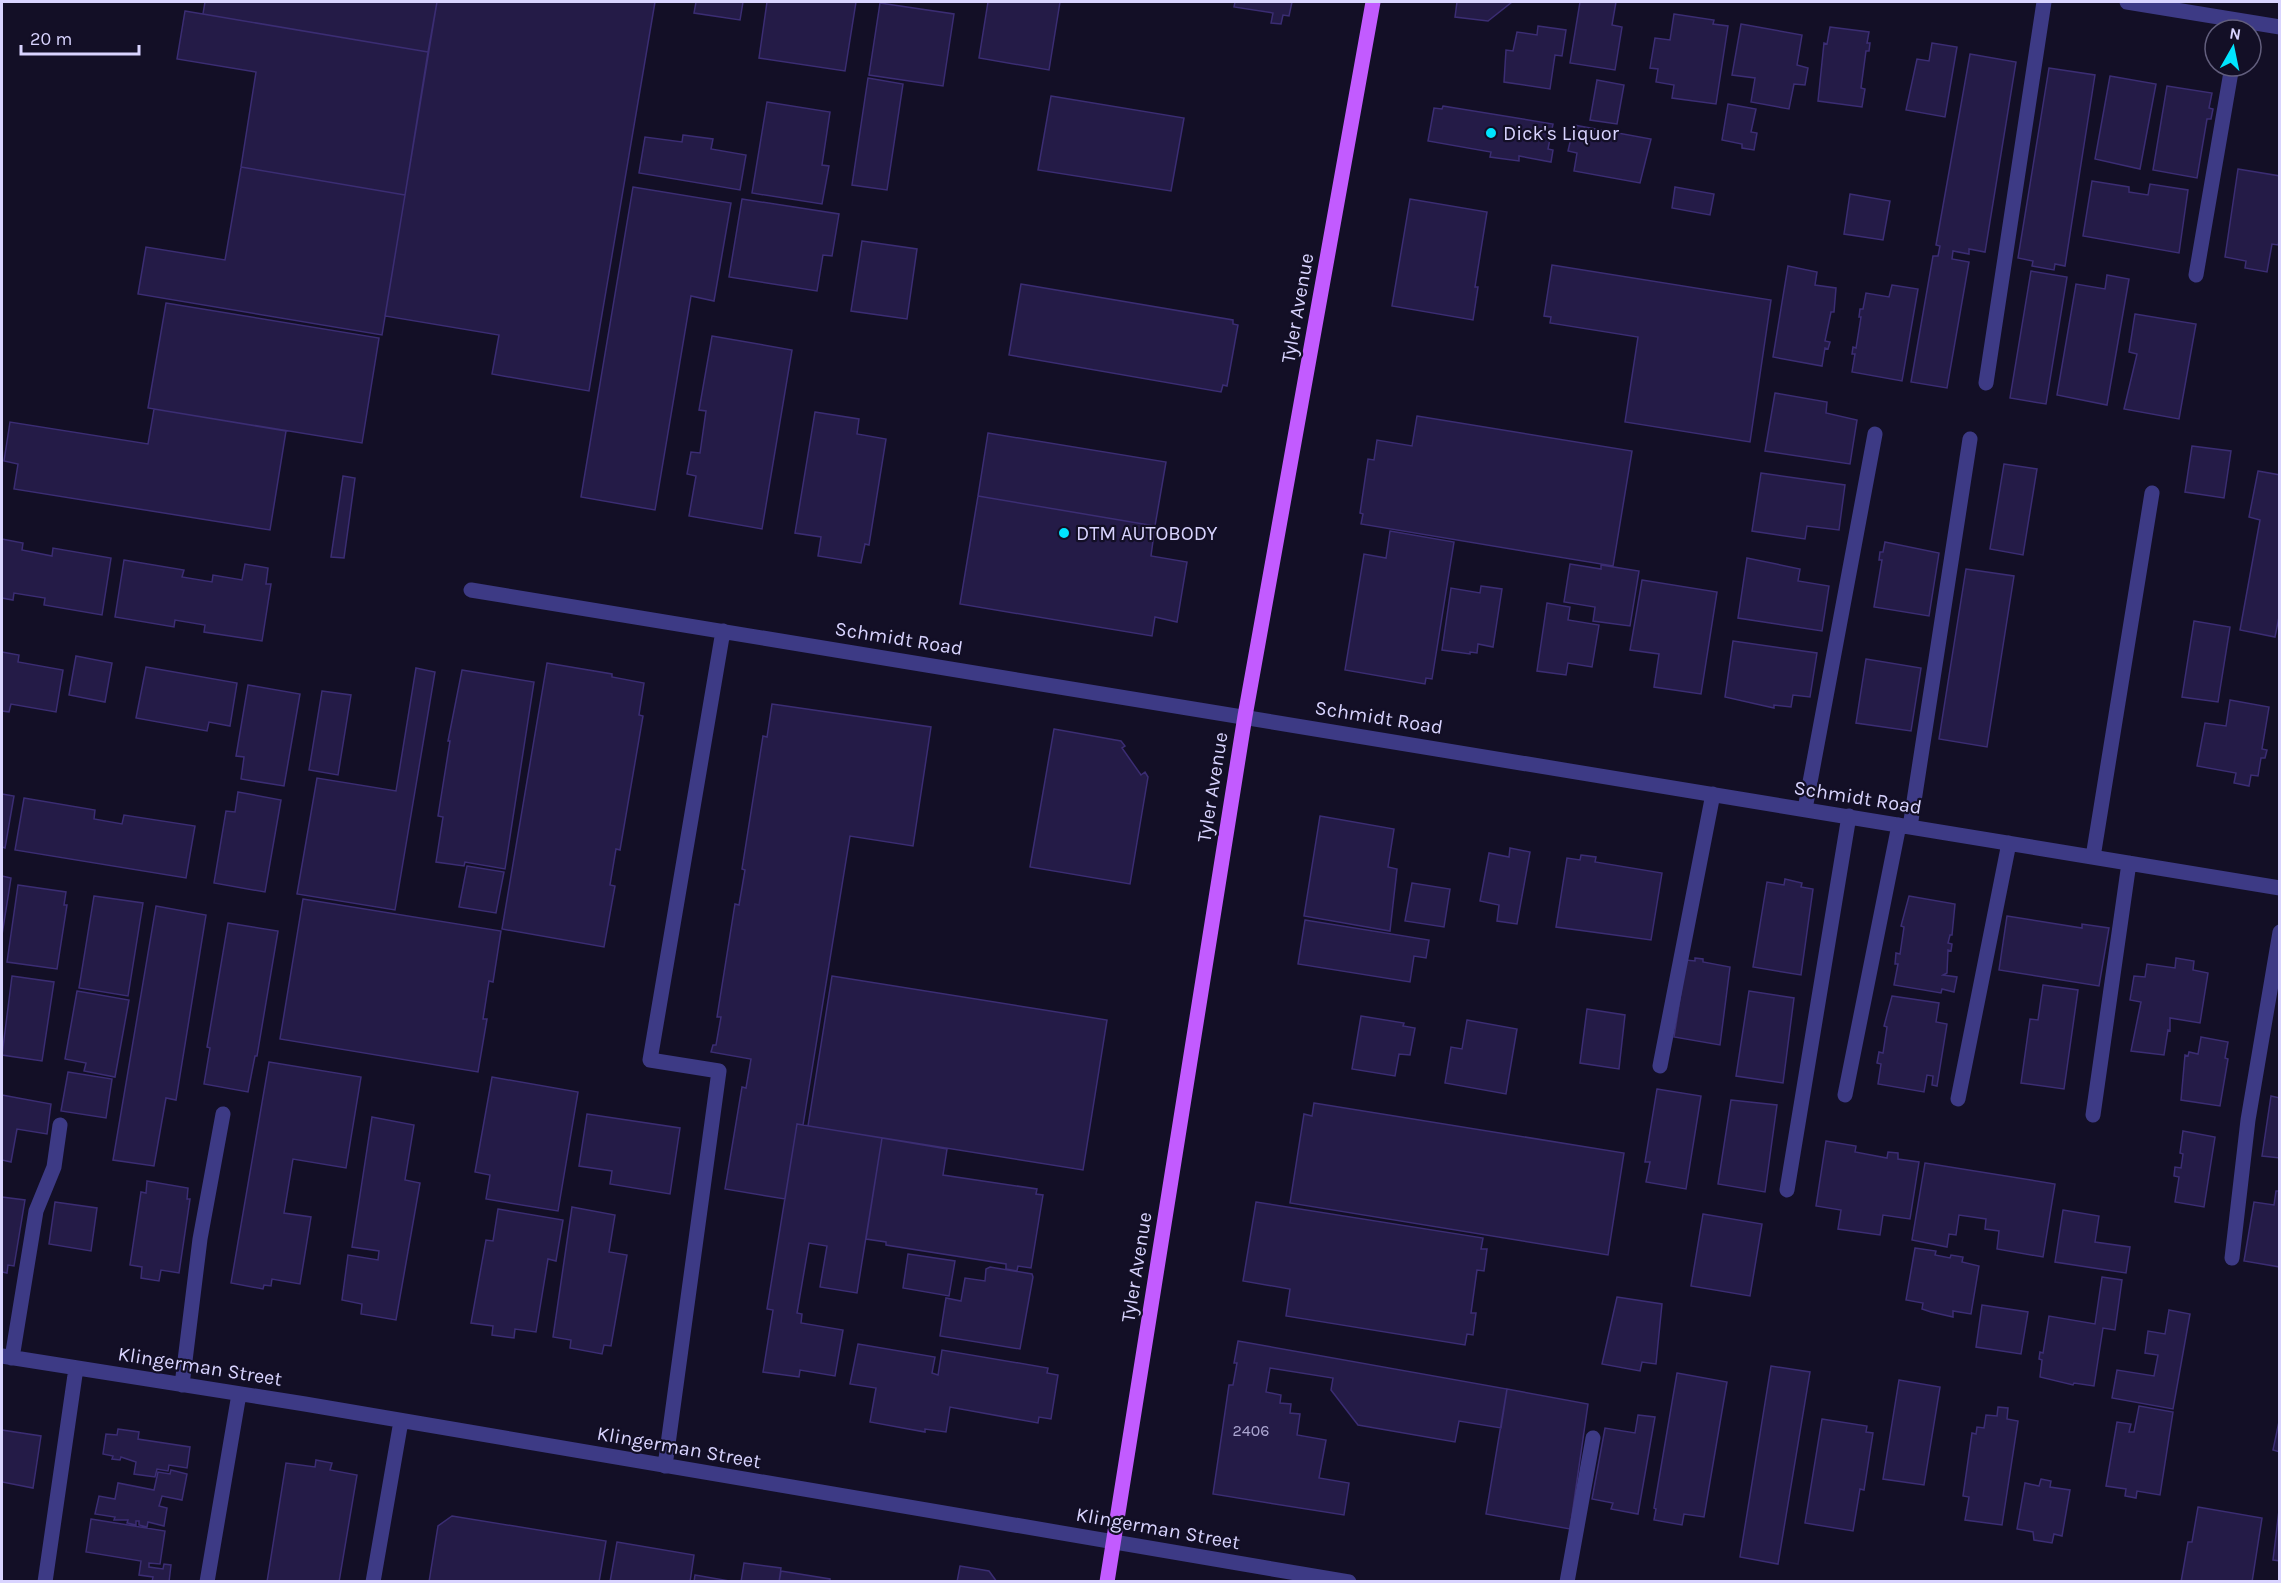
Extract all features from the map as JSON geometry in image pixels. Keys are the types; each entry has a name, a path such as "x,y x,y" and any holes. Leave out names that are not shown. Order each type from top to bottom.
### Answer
{"main road":[{"name":"Tyler Avenue","path":"1107,1581 1245,716 1373,2"}],"street":[{"path":"1986,383 2044,2"},
{"path":"2127,2 2203,18"},
{"path":"2263,26 2280,27"},
{"path":"2196,275 2230,78"},
{"path":"1805,809 1875,434"},
{"path":"1845,1095 1904,826 1970,439"},
{"path":"2093,857 2152,493"},
{"name":"Schmidt Road","path":"471,590 2280,888"},
{"path":"665,1466 719,1071 650,1060 723,631"},
{"path":"1660,1066 1713,794"},
{"path":"1786,1190 1848,816"},
{"path":"1958,1099 2009,843"},
{"path":"2093,1115 2129,863"},
{"path":"2232,1258 2248,1120 2280,932"},
{"path":"182,1384 200,1239 223,1114"},
{"path":"7,1357 36,1211 54,1167 60,1125"},
{"name":"Klingerman Street","path":"7,1357 401,1420 1349,1581"},
{"path":"45,1581 76,1368"},
{"path":"207,1581 239,1394"},
{"path":"373,1581 401,1420"},
{"path":"1567,1581 1593,1438"}],"building":[{"path":"205,2 437,2 428,52 203,14"},
{"path":"437,2 655,2 589,391 492,374 499,335 385,316"},
{"path":"696,2 743,2 740,20 694,13"},
{"path":"767,2 856,2 845,71 759,58"},
{"path":"988,2 1060,2 1049,70 979,58"},
{"path":"1235,2 1292,2 1289,16 1283,15 1281,24 1271,23 1273,13 1234,7"},
{"path":"1457,2 1512,2 1488,21 1455,17"},
{"path":"1580,2 1616,2 1612,25 1622,27 1615,70 1570,63"},
{"path":"880,3 954,14 943,86 869,75"},
{"path":"185,11 428,52 405,195 241,167 256,72 177,59"},
{"path":"1674,14 1714,20 1713,24 1728,26 1716,104 1672,98 1674,85 1656,82 1658,69 1650,68 1655,38 1670,40"},
{"path":"1741,24 1802,35 1797,65 1808,68 1805,85 1794,84 1789,109 1751,102 1755,78 1732,75"},
{"path":"1538,26 1566,30 1562,56 1555,55 1550,89 1504,82 1506,50 1513,51 1517,32 1537,35"},
{"path":"1830,27 1869,32 1867,43 1870,43 1869,51 1866,51 1861,88 1865,89 1862,107 1818,101 1824,43 1827,44"},
{"path":"1932,43 1957,47 1945,117 1906,110 1917,59 1929,61"},
{"path":"1970,54 2016,62 1985,252 1969,249 1969,254 1953,251 1952,259 1969,262 1947,388 1911,382 1933,256 1938,256 1940,246 1936,245"},
{"path":"2049,68 2095,75 2065,266 2055,264 2054,270 2032,266 2033,261 2018,258"},
{"path":"2110,76 2156,84 2140,169 2095,159"},
{"path":"868,78 903,84 887,190 852,185"},
{"path":"1597,80 1624,85 1617,124 1590,120"},
{"path":"2167,86 2212,93 2209,108 2213,109 2211,119 2207,119 2197,178 2153,170"},
{"path":"1051,96 1184,118 1171,191 1038,170"},
{"path":"767,102 830,112 822,165 829,166 822,204 752,193"},
{"path":"1728,104 1756,109 1751,132 1757,133 1754,150 1742,148 1742,144 1722,140"},
{"name":"Dick's Liquor","path":"1443,106 1553,124 1548,149 1553,150 1551,162 1519,156 1519,161 1490,157 1491,152 1428,141 1434,108 1442,109"},
{"path":"1574,125 1651,139 1640,183 1574,171 1577,153 1568,151"},
{"path":"683,135 713,139 711,149 746,155 740,190 639,173 645,137 682,142"},
{"path":"241,167 405,195 382,335 138,294 146,247 225,260"},
{"path":"2238,169 2280,176 2280,237 2278,245 2272,244 2267,272 2245,268 2246,261 2225,257"},
{"path":"2092,181 2129,187 2129,192 2148,195 2150,184 2188,190 2179,253 2083,236"},
{"path":"633,187 731,203 714,301 691,296 655,510 581,497"},
{"path":"1675,187 1714,194 1710,215 1672,208"},
{"path":"1850,194 1890,201 1883,240 1844,234"},
{"path":"742,199 839,214 832,256 823,255 817,291 729,277"},
{"path":"1410,199 1487,212 1475,287 1478,287 1473,320 1392,306"},
{"path":"862,241 917,249 907,319 851,311"},
{"path":"1552,265 1771,300 1750,442 1625,422 1638,337 1550,323 1551,317 1544,316"},
{"path":"1788,266 1817,272 1815,285 1836,288 1834,312 1831,312 1825,341 1830,342 1828,349 1825,348 1822,366 1773,357"},
{"path":"2031,271 2067,277 2046,404 2010,398"},
{"path":"2107,275 2129,279 2107,405 2057,395 2076,284 2105,289"},
{"path":"1021,284 1233,320 1233,324 1238,325 1227,386 1223,385 1221,392 1009,355"},
{"path":"1892,285 1918,289 1902,381 1852,372 1855,354 1852,354 1853,347 1856,348 1861,317 1859,317 1860,309 1863,309 1866,293 1889,297"},
{"path":"166,303 379,338 362,443 148,408"},
{"path":"2135,314 2196,324 2179,419 2124,409 2137,354 2129,352"},
{"path":"712,336 792,350 762,529 689,516 696,476 687,474 691,452 700,453 706,411 699,410"},
{"path":"1775,393 1827,402 1826,413 1857,420 1850,464 1765,451"},
{"path":"154,409 286,431 270,530 14,489 18,464 4,461 10,422 148,444"},
{"path":"815,412 859,419 857,434 886,439 869,545 865,544 861,563 818,556 821,537 795,533"},
{"path":"1417,416 1632,451 1613,566 1361,524 1363,514 1360,513 1368,459 1374,460 1377,440 1412,446"},
{"path":"988,433 1166,462 1155,526 978,496"},
{"path":"2192,446 2231,451 2224,498 2185,492"},
{"path":"2004,464 2037,469 2023,555 1990,549"},
{"path":"2258,471 2280,475 2280,612 2275,637 2240,630 2260,520 2249,517"},
{"path":"1761,473 1845,485 1839,530 1807,526 1805,539 1752,531"},
{"path":"343,476 355,478 344,558 331,557"},
{"path":"978,496 1155,526 1151,556 1187,562 1177,622 1155,617 1152,636 960,604"},
{"path":"1390,531 1454,542 1432,679 1426,678 1425,684 1345,670 1364,554 1386,558"},
{"path":"2,539 23,543 22,550 52,556 53,548 111,558 102,615 44,605 45,598 14,593 13,600 2,598"},
{"path":"1885,542 1939,553 1929,616 1874,607 1882,560 1879,560 1880,552 1883,552"},
{"path":"1747,558 1800,569 1798,581 1829,586 1822,631 1738,618"},
{"path":"124,560 184,570 182,577 212,582 213,575 242,580 245,564 268,568 266,584 271,584 262,641 204,632 205,625 175,620 174,627 115,617"},
{"path":"1570,564 1601,569 1601,565 1639,571 1630,626 1593,621 1595,607 1564,602"},
{"path":"1966,569 2014,576 1987,747 1939,739"},
{"path":"1642,580 1717,592 1701,694 1654,687 1659,654 1630,650"},
{"path":"1481,586 1502,589 1493,647 1478,644 1477,653 1470,652 1470,654 1442,650 1451,588 1480,593"},
{"path":"1547,603 1570,607 1568,620 1599,625 1592,667 1568,663 1566,675 1537,671"},
{"path":"2194,621 2230,627 2218,702 2182,697"},
{"path":"1733,641 1817,653 1810,697 1793,695 1791,707 1774,705 1774,708 1725,697"},
{"path":"2,652 19,655 18,662 63,670 56,712 11,704 9,712 2,711"},
{"path":"76,656 112,663 105,702 69,695"},
{"path":"1866,659 1921,668 1911,731 1856,723"},
{"path":"547,663 612,674 612,677 644,683 639,715 643,716 620,850 616,849 610,885 615,886 604,947 502,929"},
{"path":"146,667 237,683 230,726 209,722 207,731 136,718"},
{"path":"416,668 435,672 395,910 297,894 317,778 396,791"},
{"path":"462,670 534,682 505,869 465,862 464,866 436,862 443,817 438,816 450,741 448,741"},
{"path":"248,685 300,694 284,786 241,779 244,757 236,756"},
{"path":"322,691 351,695 338,775 309,770"},
{"path":"2230,700 2269,707 2262,749 2267,750 2265,758 2261,758 2258,776 2251,775 2249,786 2234,783 2236,773 2197,766 2205,723 2226,726"},
{"path":"772,704 931,727 913,846 850,836 803,1125 797,1124 785,1199 725,1189 742,1087 746,1088 751,1059 711,1052 713,1045 716,1045 721,1017 717,1017 735,904 739,905 745,870 742,869 763,736 767,737"},
{"path":"1054,729 1121,741 1125,746 1122,748 1141,775 1145,772 1148,777 1130,884 1030,867"},
{"path":"238,792 281,800 265,892 214,883 226,811 235,812"},
{"path":"2,794 14,796 5,848 2,847"},
{"path":"24,798 95,810 94,819 122,824 124,815 195,826 186,878 15,850"},
{"path":"1320,816 1394,829 1388,867 1397,869 1390,931 1304,916"},
{"path":"1510,848 1530,852 1517,924 1497,921 1499,905 1480,901 1489,853 1509,857"},
{"path":"1581,855 1596,857 1595,862 1662,873 1651,940 1556,927 1567,858 1580,860"},
{"path":"467,866 504,872 496,913 459,907"},
{"path":"2,876 11,878 2,935"},
{"path":"1785,879 1802,883 1801,887 1813,889 1801,975 1753,967 1767,882 1784,885"},
{"path":"1412,883 1450,889 1444,927 1405,921"},
{"path":"18,885 66,892 64,905 67,905 57,969 7,962"},
{"path":"94,896 143,903 128,996 79,988"},
{"path":"1909,896 1955,904 1952,935 1948,943 1952,944 1951,951 1948,950 1947,973 1943,975 1957,977 1954,992 1942,989 1941,993 1894,985 1898,964 1895,964 1896,953 1900,954 1904,927 1901,926"},
{"path":"303,899 501,931 493,982 489,981 483,1019 487,1019 478,1072 280,1039"},
{"path":"156,906 206,915 176,1100 166,1098 154,1166 113,1160"},
{"path":"2007,916 2082,928 2082,924 2109,928 2099,986 1999,970"},
{"path":"1305,920 1429,940 1426,958 1414,956 1410,982 1298,964"},
{"path":"228,923 278,931 257,1056 255,1056 248,1092 204,1084 210,1048 207,1047"},
{"path":"1695,958 1703,959 1703,962 1730,967 1720,1045 1674,1037 1686,960 1695,961"},
{"path":"2176,958 2194,961 2193,970 2208,973 2200,1023 2170,1018 2170,1031 2168,1030 2164,1055 2131,1051 2141,1002 2130,1000 2134,976 2145,977 2147,964 2175,968"},
{"path":"12,976 54,982 42,1061 2,1055"},
{"path":"832,976 1107,1020 1083,1170 808,1126"},
{"path":"2043,985 2078,990 2064,1089 2021,1083 2030,1019 2038,1020"},
{"path":"77,991 129,1000 115,1077 84,1071 86,1063 65,1059"},
{"path":"1749,991 1794,998 1783,1083 1736,1076"},
{"path":"1892,996 1939,1003 1936,1022 1947,1024 1937,1086 1932,1085 1933,1076 1927,1075 1924,1092 1878,1084 1881,1064 1877,1063 1879,1052 1883,1053 1887,1027 1884,1026"},
{"path":"1587,1009 1625,1015 1619,1069 1580,1063"},
{"path":"1361,1016 1404,1023 1403,1026 1415,1028 1410,1055 1399,1054 1395,1076 1352,1069"},
{"path":"1467,1020 1517,1029 1506,1094 1445,1083 1451,1047 1462,1049"},
{"path":"2201,1037 2228,1042 2225,1058 2228,1059 2220,1106 2181,1100 2185,1055 2188,1056 2189,1052 2198,1054"},
{"path":"269,1062 361,1077 346,1168 293,1159 284,1213 311,1217 300,1284 272,1279 271,1286 264,1285 263,1289 231,1283"},
{"path":"68,1072 112,1079 106,1118 61,1111"},
{"path":"492,1077 578,1092 558,1211 486,1199 490,1175 475,1172"},
{"path":"1657,1089 1701,1096 1686,1189 1646,1182 1650,1162 1645,1162"},
{"path":"2,1095 51,1104 47,1134 17,1129 11,1162 2,1160"},
{"path":"2271,1096 2280,1098 2280,1158 2262,1156"},
{"path":"1731,1100 1777,1105 1765,1192 1718,1184"},
{"path":"1314,1103 1624,1153 1608,1255 1290,1203 1304,1114 1312,1116"},
{"path":"587,1114 680,1128 670,1194 610,1184 612,1171 579,1166"},
{"path":"372,1117 414,1125 405,1180 420,1183 396,1320 361,1314 362,1304 342,1300 348,1255 378,1260 379,1251 352,1247"},
{"path":"797,1124 882,1138 857,1293 820,1287 827,1246 809,1243 797,1313 802,1314 801,1323 843,1330 835,1376 800,1370 799,1377 763,1372 773,1310 767,1309"},
{"path":"2183,1131 2215,1137 2204,1207 2175,1202 2179,1177 2174,1176 2175,1167 2181,1168 2183,1154 2180,1153"},
{"path":"882,1138 947,1149 943,1175 1037,1189 1036,1194 1043,1195 1031,1268 1018,1266 1017,1271 1006,1269 1006,1264 886,1245 886,1242 866,1239"},
{"path":"1826,1141 1856,1146 1855,1152 1887,1158 1888,1152 1898,1153 1898,1159 1919,1162 1910,1219 1883,1215 1880,1235 1838,1229 1841,1210 1816,1206"},
{"path":"1925,1163 2055,1184 2043,1257 1997,1249 1999,1231 1985,1229 1986,1219 1959,1215 1956,1235 1949,1234 1947,1247 1912,1240"},
{"path":"147,1181 188,1188 187,1199 190,1199 179,1273 161,1270 159,1281 141,1278 142,1267 130,1265 141,1192 146,1193"},
{"path":"2276,1191 2280,1191 2280,1267 2244,1261 2254,1202 2274,1205"},
{"path":"2,1197 25,1200 14,1266 8,1265 7,1273 2,1272"},
{"path":"55,1202 97,1208 91,1251 49,1244"},
{"path":"1256,1202 1483,1238 1481,1249 1487,1249 1484,1271 1477,1270 1471,1313 1476,1313 1473,1335 1467,1334 1465,1345 1286,1316 1290,1289 1243,1281"},
{"path":"572,1207 615,1215 609,1252 627,1255 611,1346 604,1345 602,1354 570,1348 571,1340 553,1337"},
{"path":"498,1209 563,1220 556,1261 548,1259 536,1332 515,1329 514,1338 492,1335 493,1326 471,1323 486,1240 493,1241"},
{"path":"2063,1210 2099,1216 2095,1242 2130,1247 2126,1273 2055,1262"},
{"path":"1703,1214 1762,1224 1750,1296 1691,1286"},
{"path":"1915,1248 1936,1251 1935,1255 1950,1258 1951,1255 1963,1257 1962,1262 1979,1266 1971,1314 1953,1311 1953,1317 1922,1309 1923,1303 1906,1300"},
{"path":"908,1254 955,1261 949,1296 903,1288"},
{"path":"990,1267 1032,1274 1020,1349 940,1336 946,1298 961,1301 965,1278 985,1281 986,1269"},
{"path":"2102,1277 2122,1280 2115,1330 2103,1328 2094,1386 2074,1383 2073,1385 2040,1377 2042,1360 2039,1359 2040,1352 2043,1353 2049,1316 2095,1324"},
{"path":"1617,1297 1662,1304 1656,1364 1642,1362 1640,1371 1602,1364"},
{"path":"1982,1305 2028,1312 2021,1354 1976,1347"},
{"path":"2169,1310 2190,1314 2173,1409 2112,1398 2117,1370 2154,1376 2158,1355 2145,1353 2148,1331 2165,1334"},
{"path":"1238,1341 1507,1389 1501,1428 1459,1421 1455,1442 1358,1425 1331,1390 1333,1378 1270,1368 1266,1392 1281,1395 1280,1403 1291,1404 1290,1413 1300,1414 1297,1435 1326,1440 1319,1478 1349,1483 1344,1515 1213,1494 1229,1385 1233,1385 1237,1363 1234,1363"},
{"path":"858,1344 935,1357 932,1373 938,1375 942,1350 1048,1368 1047,1373 1058,1375 1051,1419 1039,1417 1038,1423 950,1407 946,1432 925,1429 925,1432 870,1422 876,1388 850,1384"},
{"path":"1771,1366 1810,1372 1778,1564 1740,1557"},
{"path":"1677,1373 1727,1382 1704,1517 1684,1514 1682,1525 1654,1520 1656,1509 1654,1508"},
{"path":"1899,1380 1940,1387 1924,1485 1883,1479"},
{"path":"1507,1389 1588,1404 1570,1529 1486,1514"},
{"path":"2139,1406 2173,1412 2160,1495 2137,1491 2136,1498 2125,1496 2126,1489 2106,1486 2117,1422 2131,1424 2129,1432 2134,1432"},
{"path":"1998,1407 2008,1408 2007,1419 2018,1421 2002,1525 1965,1520 1969,1497 1963,1496 1972,1433 1976,1434 1977,1427 1984,1428 1986,1415 1997,1416"},
{"path":"1638,1415 1655,1417 1638,1514 1611,1509 1613,1503 1592,1499 1605,1428 1635,1433"},
{"path":"2280,1417 2280,1452 2273,1450"},
{"path":"1822,1419 1867,1426 1866,1432 1873,1433 1864,1490 1860,1489 1853,1531 1805,1523"},
{"path":"118,1429 139,1432 138,1439 190,1447 187,1468 169,1465 168,1471 157,1469 155,1477 134,1474 136,1462 121,1457 120,1460 112,1459 113,1456 103,1454 106,1434 117,1435"},
{"path":"2,1430 41,1436 33,1488 2,1482"},
{"path":"316,1460 332,1463 330,1470 357,1475 339,1582 267,1582 286,1463 315,1467"},
{"path":"171,1470 187,1474 182,1500 162,1496 159,1506 167,1508 164,1526 148,1522 147,1527 139,1525 139,1521 136,1521 136,1525 127,1523 128,1520 114,1520 115,1517 95,1514 99,1496 115,1499 118,1483 154,1490 158,1472 170,1474"},
{"path":"2041,1479 2051,1481 2050,1487 2070,1490 2062,1536 2054,1534 2052,1543 2034,1540 2033,1532 2017,1529 2025,1483 2039,1486"},
{"path":"2280,1502 2280,1561 2273,1560"},
{"path":"2198,1507 2262,1518 2252,1582 2181,1582 2188,1542 2192,1542"},
{"path":"452,1516 606,1541 599,1582 429,1582 438,1526"},
{"path":"91,1519 165,1531 160,1564 149,1563 149,1567 163,1569 164,1564 171,1565 169,1582 152,1582 153,1577 139,1575 141,1561 86,1552"},
{"path":"617,1542 694,1555 690,1582 610,1582"},
{"path":"744,1563 781,1568 779,1582 741,1582"},
{"path":"960,1566 989,1571 997,1582 957,1582"},
{"path":"781,1571 830,1579 830,1582 779,1582"},
{"path":"695,1575 735,1582 694,1582"}],"place":[{"name":"Dick's Liquor","path":"1491,133"},
{"name":"DTM AUTOBODY","path":"1064,533"}]}
